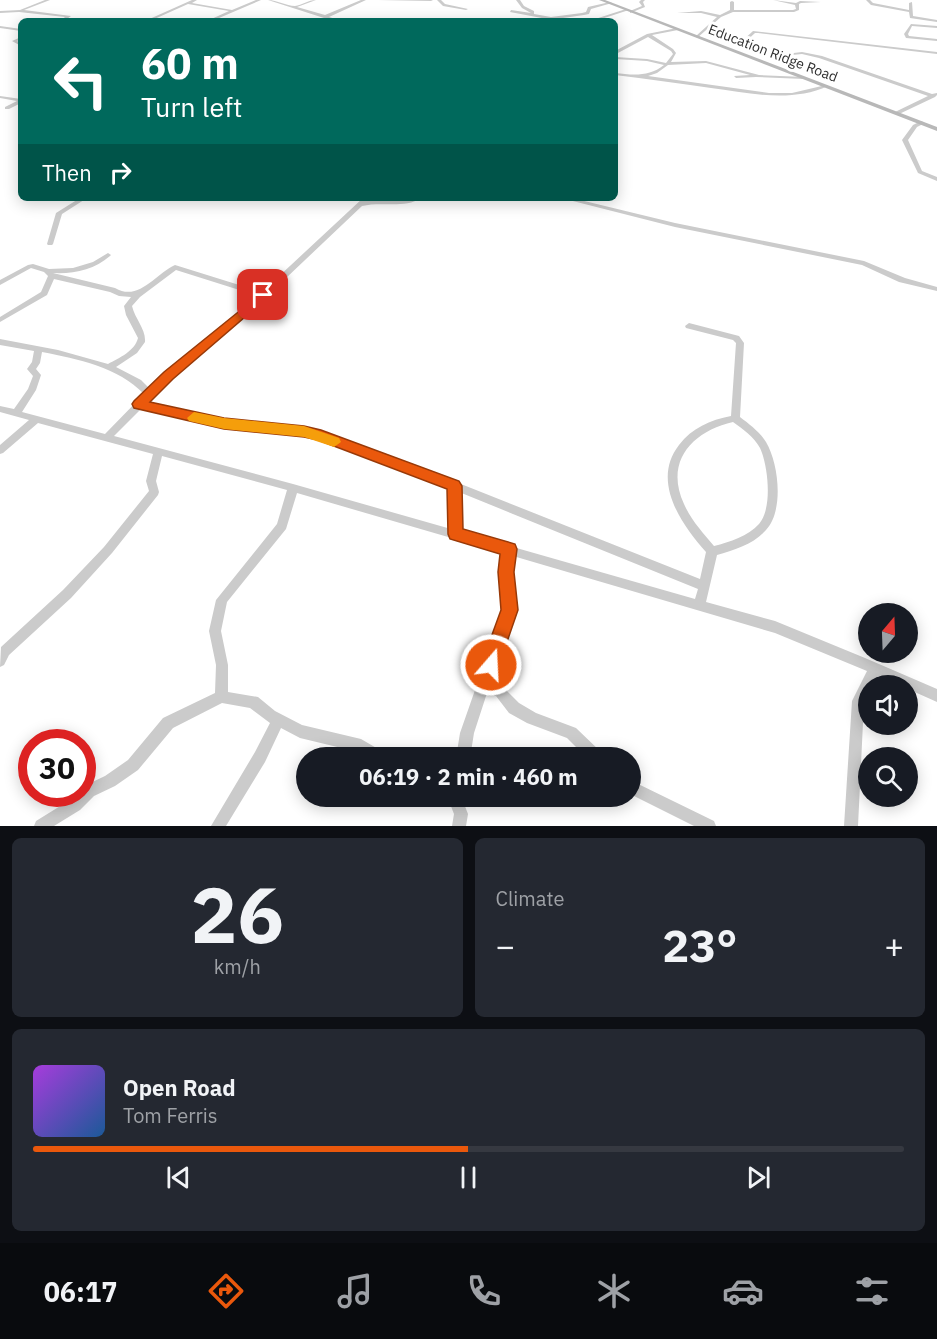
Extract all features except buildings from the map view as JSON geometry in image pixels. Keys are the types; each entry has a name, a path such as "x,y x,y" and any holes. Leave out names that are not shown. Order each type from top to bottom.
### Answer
{"main road":[{"name":"Education Ridge Road","path":"601,0 936,128"}],"street":[{"path":"0,17 48,0"},
{"path":"154,18 195,0"},
{"path":"215,18 259,0"},
{"path":"270,0 328,18"},
{"path":"294,7 314,0"},
{"path":"325,17 364,0"},
{"path":"380,0 431,0"},
{"path":"439,0 444,5 466,9"},
{"path":"518,0 523,7 533,12 532,15"},
{"path":"598,18 613,12 629,11 644,6 641,2 643,0"},
{"path":"775,0 797,4 803,1 819,3"},
{"path":"868,0 872,4 910,11"},
{"path":"732,2 734,5 732,11"},
{"path":"188,3 233,10"},
{"path":"511,11 550,18 582,15 588,13 589,8 610,3"},
{"path":"911,3 910,11 914,18 937,21"},
{"path":"697,37 720,16 732,11 794,11 798,9 797,4"},
{"path":"0,12 19,11 69,16 66,18"},
{"path":"679,13 701,12 720,16"},
{"path":"937,27 911,25 906,34 907,37 937,40"},
{"path":"0,27 18,30"},
{"path":"618,51 648,36 677,29"},
{"path":"741,44 754,32 758,32 937,53"},
{"path":"642,77 653,75 675,54 674,51 648,36"},
{"path":"771,56 802,53 820,57 935,94"},
{"path":"618,58 666,64 710,63 759,76"},
{"path":"618,74 769,93 792,94 826,86"},
{"path":"736,77 804,78"},
{"path":"897,114 935,94"},
{"path":"0,97 18,100"},
{"path":"7,108 18,102"},
{"path":"921,123 915,126 905,140 920,172 937,180"},
{"path":"50,244 59,213 79,201"},
{"path":"392,201 410,201"},
{"path":"576,201 675,225 864,263 902,280 937,289"},
{"path":"107,437 149,394 263,295 357,202"},
{"path":"50,273 89,267 108,255"},
{"path":"0,283 30,266 119,294 137,295"},
{"path":"109,367 128,356 141,344 142,338 129,315 128,306 137,295 175,267 263,295"},
{"path":"0,320 44,293 50,273"},
{"path":"688,326 736,338 740,343 735,418"},
{"path":"0,342 109,367 128,374 143,385 149,394"},
{"path":"16,413 32,390 37,375 31,369 36,363 38,349"},
{"path":"139,404 224,424 304,431 321,436 454,486 704,586"},
{"path":"0,409 293,488 700,604 775,627 937,696"},
{"path":"0,450 37,418"},
{"path":"712,551 726,548 758,530 767,521 771,508 773,486 764,447 755,435 735,418"},
{"path":"712,551 692,530 677,506 673,493 674,467 681,447 691,437 710,425 735,418"},
{"path":"0,659 5,651 67,594 108,550 154,492 151,481 159,451"},
{"path":"454,486 456,534"},
{"path":"221,697 222,665 216,631 222,600 282,526 293,488"},
{"path":"465,747 467,733 509,610 506,572 509,549"},
{"path":"700,604 712,551"},
{"path":"851,826 858,700 875,668"},
{"path":"484,685 500,692 514,708 532,718 571,733 586,747"},
{"path":"41,826 75,805 88,790 110,781 133,765 168,723 221,697 253,702 278,720 300,731 363,747"},
{"path":"218,826 260,757 278,720"},
{"path":"641,792 709,826"},
{"path":"458,807 461,814 459,826"}],"slow traffic":[{"path":"194,418 224,424 304,431 334,442"}],"route":[{"path":"263,295 168,376 139,404 224,424 304,431 395,462 454,486 456,534 509,549 506,572 509,610 491,665"}]}
